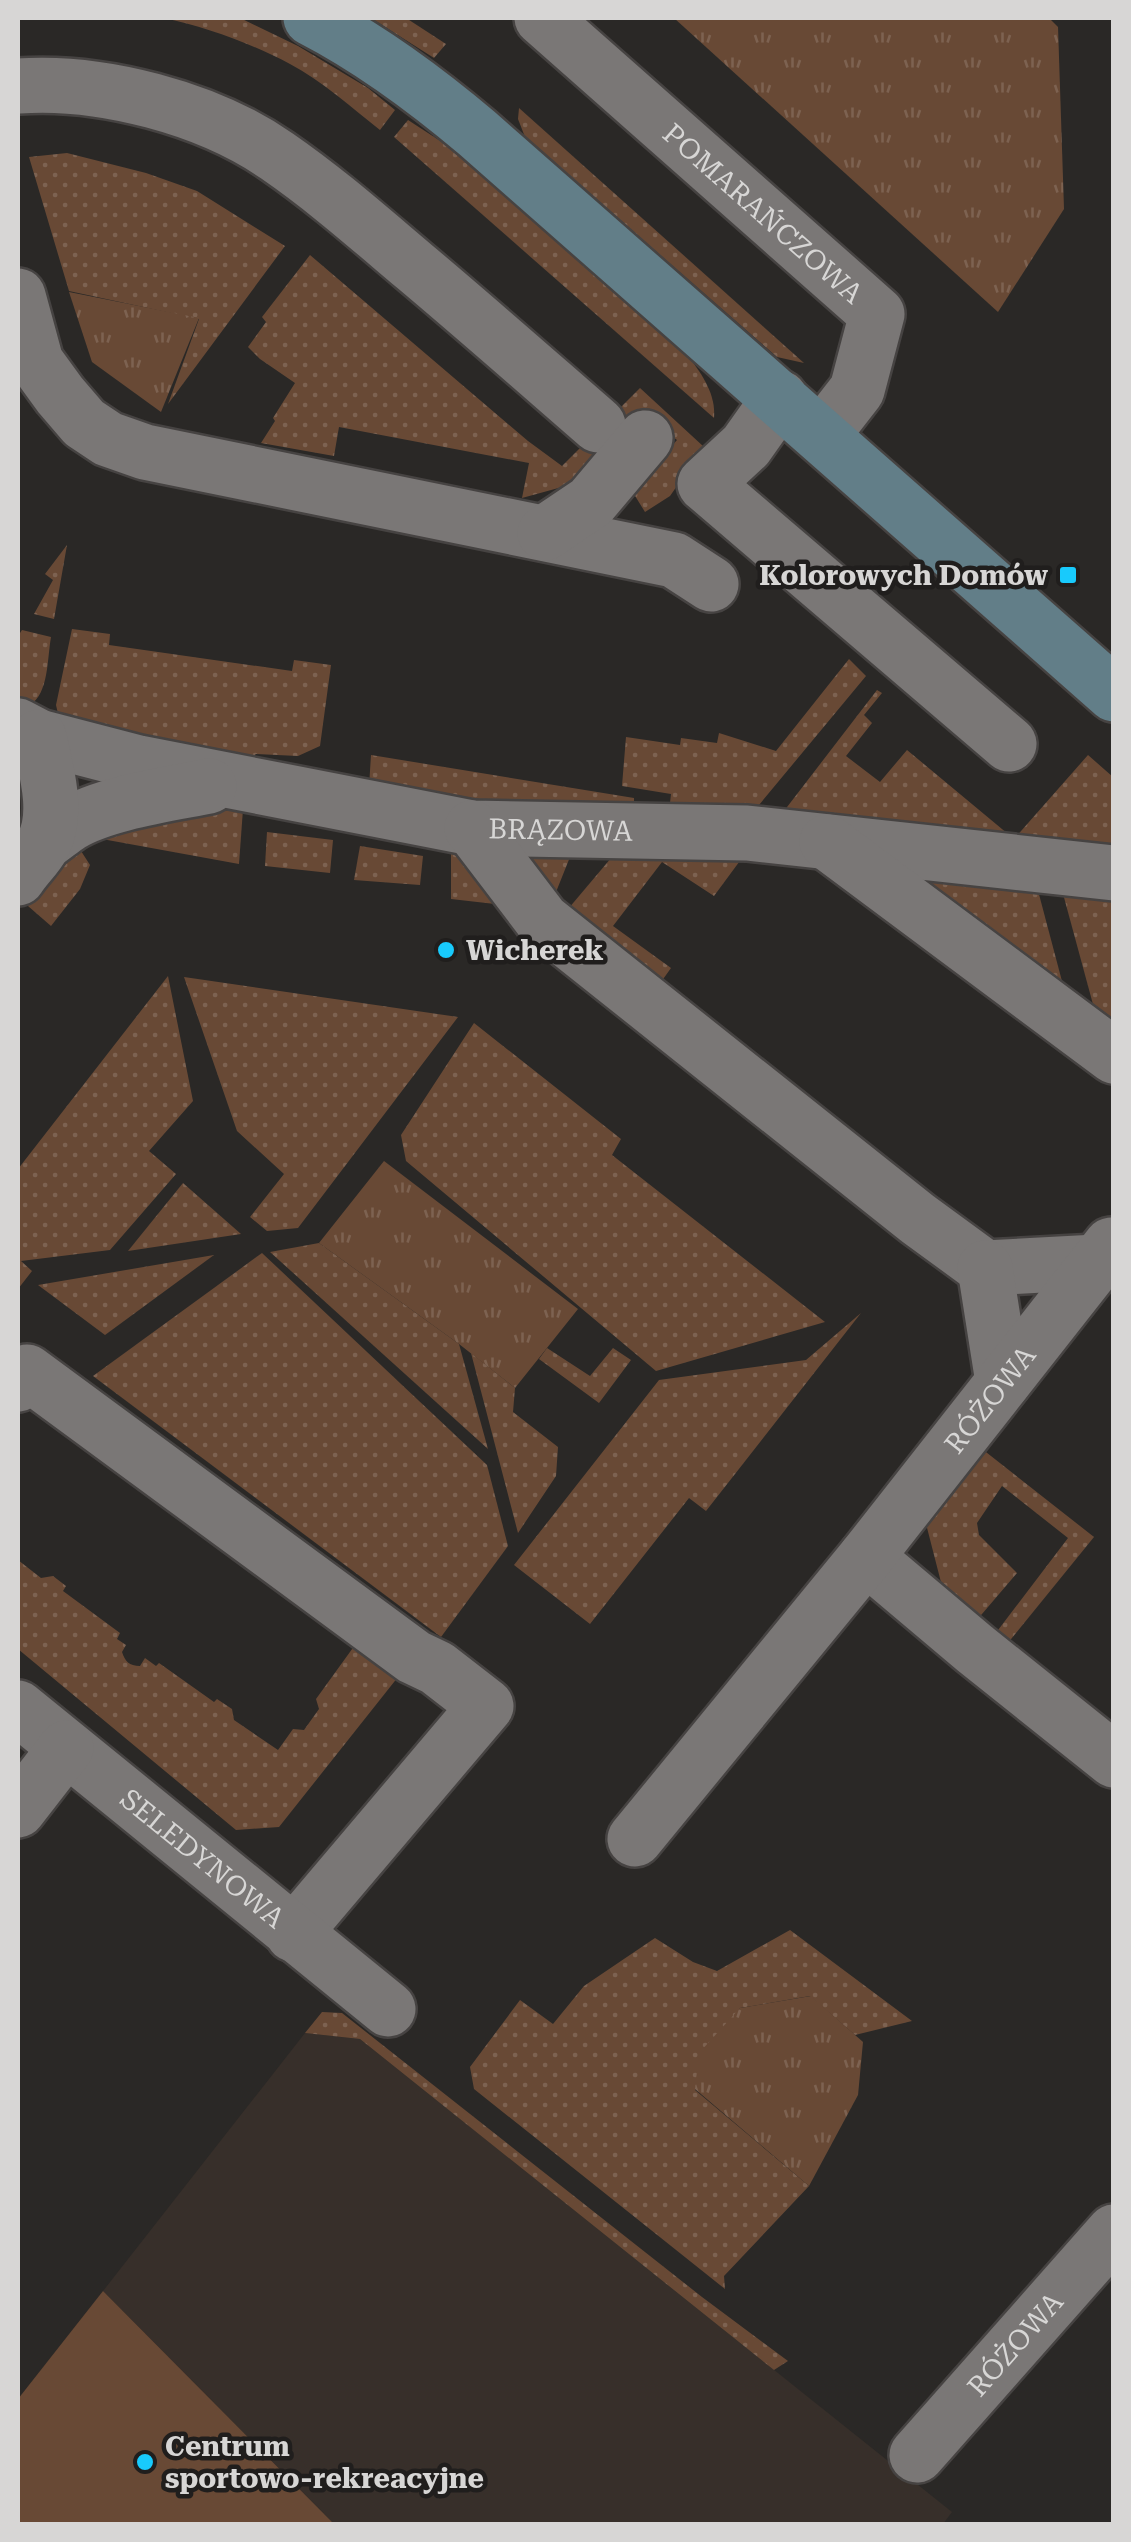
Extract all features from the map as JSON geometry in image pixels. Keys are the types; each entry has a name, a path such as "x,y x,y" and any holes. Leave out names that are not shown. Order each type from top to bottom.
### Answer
{"street":[{"path":"311,18 368,50 448,109 1114,694"},
{"name":"POMARAŃCZOWA","path":"548,20 877,314 857,390 822,435"},
{"path":"18,86 89,87 140,97 231,130 275,154 622,432 592,502 545,534"},
{"path":"18,296 36,362 84,423 108,439 146,452 674,560 711,584"},
{"path":"780,398 746,446 705,484 1009,744"},
{"path":"28,731 52,791 50,813 31,860"},
{"name":"BRĄZOWA","path":"28,731 140,763 472,828 747,834 1114,873"},
{"path":"31,860 72,822 127,803 233,780"},
{"path":"472,828 542,920 984,1268 1003,1382"},
{"path":"827,842 1114,1056"},
{"path":"984,1268 1105,1252"},
{"name":"RÓŻOWA","path":"635,1840 866,1556 1105,1252"},
{"path":"22,1378 486,1706 294,1934"},
{"path":"866,1556 1114,1760"},
{"name":"SELEDYNOWA","path":"18,1708 388,2008"},
{"path":"18,1810 66,1748"},
{"name":"RÓŻOWA","path":"917,2455 1114,2232"}],"shaded area":[{"path":"305,2033 360,2039 952,2512 943,2524 334,2524 103,2291"}],"green space":[{"path":"163,18 240,18 298,46 368,88 395,110 380,130 290,64 228,36"},
{"path":"371,18 406,18 446,44 434,58"},
{"path":"674,18 1049,18 1058,27 1064,209 998,312"},
{"path":"519,108 804,363 777,357 525,137 518,119"},
{"path":"408,120 448,146 686,353 710,392 714,418 394,137"},
{"path":"67,153 197,191 285,246 168,404 199,319 69,291 29,157"},
{"path":"310,255 562,466 640,388 704,447 670,496 645,512 632,491 677,440 644,415 592,467 562,487 522,498 529,463 339,427 334,456 261,443 295,383 248,347 266,322 262,317"},
{"path":"69,292 199,318 161,412 92,362"},
{"path":"67,545 54,619 34,614 53,580 45,574"},
{"path":"72,629 110,634 109,645 292,671 294,660 331,665 320,746 298,756 256,754 231,773 59,718 56,705"},
{"path":"22,630 51,637 44,684 30,705 18,700 18,636"},
{"path":"849,659 866,676 744,823 668,821 671,794 622,786 626,737 680,745 681,738 717,743 719,733 776,751"},
{"path":"877,690 882,693 864,715 872,723 846,756 880,782 907,750 1014,839 1088,755 1113,777 1113,858 774,824"},
{"path":"371,755 634,798 634,813 614,815 369,787"},
{"path":"243,809 239,864 102,839 160,816"},
{"path":"267,832 333,840 330,873 265,866"},
{"path":"360,846 423,856 420,885 354,880"},
{"path":"516,848 572,852 556,892 530,889"},
{"path":"81,851 90,865 80,889 51,926 28,906 27,896"},
{"path":"617,851 745,854 714,896 662,862 613,926 671,968 661,982 563,915"},
{"path":"451,854 488,857 495,904 451,899"},
{"path":"895,867 1036,883 1063,985"},
{"path":"1062,890 1113,894 1113,1023 1094,1008"},
{"path":"168,976 193,1101 149,1151 176,1174 110,1250 21,1261 32,1271 18,1289 18,1169"},
{"path":"184,977 458,1017 298,1228 267,1231 250,1217 284,1174 237,1131"},
{"path":"474,1023 621,1139 612,1155 825,1322 656,1371 406,1161 401,1135"},
{"path":"384,1161 578,1309 515,1388 319,1243"},
{"path":"183,1183 241,1234 128,1251"},
{"path":"319,1243 459,1344 488,1449 270,1252"},
{"path":"262,1253 487,1465 508,1546 441,1637 93,1376"},
{"path":"214,1255 105,1335 38,1285"},
{"path":"861,1313 706,1511 689,1498 590,1624 514,1565 659,1380 806,1360"},
{"path":"547,1348 590,1376 613,1348 631,1360 599,1403 539,1359"},
{"path":"471,1353 515,1388 513,1412 558,1447 556,1476 518,1533"},
{"path":"977,1445 1094,1537 1003,1649 992,1638 1068,1538 1002,1486 977,1523 979,1535 1017,1573 976,1621 943,1590 924,1516"},
{"path":"18,1560 41,1578 53,1576 66,1586 63,1591 120,1633 117,1639 126,1645 122,1652 128,1662 140,1666 145,1658 156,1666 159,1663 214,1702 217,1699 232,1709 234,1720 278,1750 293,1729 304,1730 319,1709 316,1699 355,1645 398,1677 279,1827 236,1830 18,1649"},
{"path":"790,1930 912,2021 855,2035 810,1996 740,2008 695,2090 809,2186 724,2276 725,2289 474,2089 470,2067 520,2000 553,2024 584,1986 655,1938 693,1962 717,1971"},
{"path":"811,1996 863,2042 858,2095 809,2186 695,2089 699,2053 740,2008"},
{"path":"322,2012 342,2013 788,2361 774,2370 360,2039 305,2033"},
{"name":"Centrum sportowo-rekreacyjne","path":"103,2291 334,2524 18,2524 18,2399"}],"place":[{"name":"Kolorowych Domów","path":"1068,575"},
{"name":"Wicherek","path":"446,950"},
{"name":"Centrum sportowo-rekreacyjne","path":"145,2462"}]}
